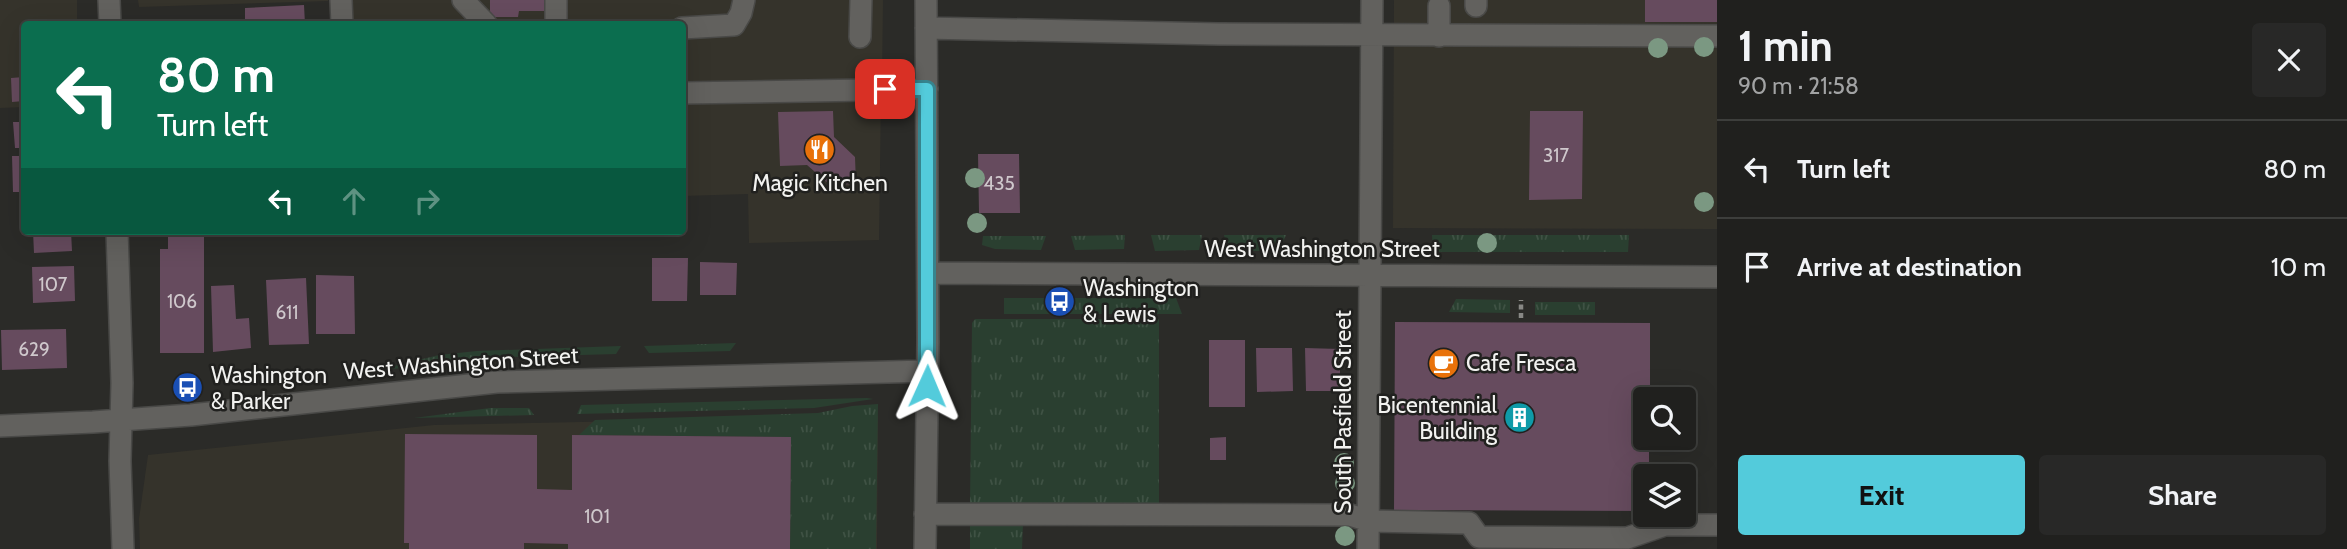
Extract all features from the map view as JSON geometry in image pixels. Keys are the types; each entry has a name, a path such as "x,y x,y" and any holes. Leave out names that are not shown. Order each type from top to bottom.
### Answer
{"street":[{"path":"109,0 110,21"},
{"path":"341,0 342,21"},
{"path":"463,0 483,21"},
{"path":"556,0 556,21"},
{"path":"686,28 734,25 744,0"},
{"path":"860,37 861,0"},
{"path":"925,549 928,273 926,0"},
{"name":"South Pasfield Street","path":"1368,549 1372,0"},
{"path":"1439,6 1439,36"},
{"path":"926,28 1219,34 1717,36"},
{"path":"686,93 927,89"},
{"path":"117,235 122,383 120,421 123,549"},
{"name":"West Washington Street","path":"928,273 1717,276"},
{"name":"West Washington Street","path":"0,426 120,421 497,383 927,371"},
{"path":"925,514 1350,515 1369,521 1469,523 1479,537 1627,538 1665,525 1717,525"}],"path":[{"path":"1521,300 1521,318"}],"shaded area":[{"path":"0,0 77,0 77,21 21,21 21,107 0,108"},
{"path":"138,0 328,0 328,1 139,7"},
{"path":"350,0 883,0 882,81 686,84 686,21 349,21"},
{"path":"1394,0 1717,0 1717,229 1393,228"},
{"path":"881,96 879,240 749,243 748,194 686,196 686,100"},
{"path":"878,416 877,549 140,549 139,519 148,455 434,425"}],"green space":[{"path":"1125,235 1124,249 1075,250 1071,236"},
{"path":"1151,235 1202,235 1199,250 1155,251"},
{"path":"1224,235 1286,235 1279,251 1228,251"},
{"path":"1432,235 1629,235 1628,252 1433,252"},
{"path":"983,236 1046,236 1041,250 995,249 982,245"},
{"path":"1004,298 1176,298 1182,314 1004,314"},
{"path":"1456,299 1510,300 1510,313 1449,312"},
{"path":"1535,302 1595,302 1595,315 1535,315"},
{"path":"975,319 1159,319 1159,508 970,507 972,323"},
{"path":"736,343 730,351 649,353 644,346"},
{"path":"621,346 616,354 477,358 370,372 439,355 477,351"},
{"path":"873,399 814,408 577,414 581,405"},
{"path":"878,404 876,549 790,549 791,437 579,435 595,420 818,413"},
{"path":"490,408 529,408 534,415 414,418"},
{"path":"970,522 1023,523 1022,549 970,549"}],"building":[{"path":"490,0 547,0 547,11 519,11 518,17 490,17"},
{"path":"1645,0 1717,0 1717,22 1645,22"},
{"path":"304,5 305,21 245,21 245,8"},
{"path":"21,77 21,101 12,102 11,78"},
{"path":"833,111 834,137 855,157 856,184 830,185 807,165 780,166 778,112"},
{"path":"1530,111 1583,111 1582,199 1529,200"},
{"path":"13,122 21,122 21,148 15,148"},
{"path":"978,154 1019,154 1020,213 979,213"},
{"path":"12,156 21,156 21,192 13,192"},
{"path":"33,235 71,235 72,251 34,253"},
{"path":"168,235 204,235 204,353 160,353 160,249 168,249"},
{"path":"652,258 688,258 687,301 652,301"},
{"path":"700,262 737,263 736,295 700,295"},
{"path":"74,266 75,301 33,303 32,267"},
{"path":"316,275 354,276 355,334 316,334"},
{"path":"306,278 309,344 269,345 266,280"},
{"path":"234,285 236,319 249,318 251,348 213,352 211,286"},
{"name":"Bicentennial Building","path":"1395,322 1650,323 1650,387 1633,387 1633,450 1649,450 1649,464 1633,464 1633,511 1394,510"},
{"path":"66,329 67,368 2,370 1,330"},
{"path":"1209,340 1245,340 1245,407 1209,407"},
{"path":"1256,348 1292,348 1293,391 1257,392"},
{"path":"1305,348 1340,349 1340,391 1306,391"},
{"path":"405,434 537,435 537,489 572,490 572,435 791,437 790,549 568,549 568,544 524,543 524,549 409,549 409,543 404,543"},
{"path":"1226,437 1226,460 1210,460 1210,438"}],"place":[{"name":"Magic Kitchen","path":"820,149"},
{"name":"Washington & Lewis","path":"1060,301"},
{"name":"Cafe Fresca","path":"1443,363"},
{"name":"Washington & Parker","path":"188,388"},
{"name":"Bicentennial Building","path":"1520,418"}],"route":[{"path":"885,89 927,89 927,386"}]}
